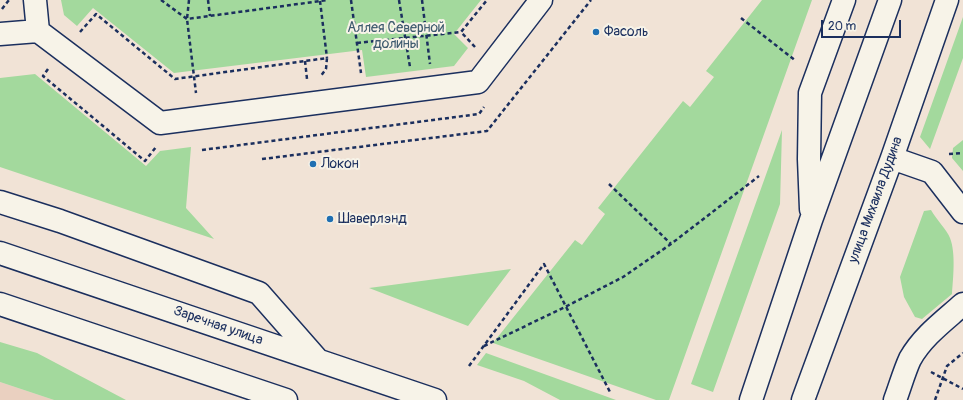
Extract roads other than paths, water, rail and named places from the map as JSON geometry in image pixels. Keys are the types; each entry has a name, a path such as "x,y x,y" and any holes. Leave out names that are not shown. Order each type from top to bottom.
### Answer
{"street":[{"path":"35,0 38,31"},
{"path":"0,34 38,31 160,123 478,82 541,0"},
{"path":"811,220 809,159 810,94 844,0"},
{"path":"750,400 811,220 890,0"},
{"name":"улица Михаила Дудина","path":"803,400 892,158 946,0"},
{"path":"892,158 932,172 963,212"},
{"path":"0,202 60,221 259,293 316,359"},
{"name":"Заречная улица","path":"0,253 435,400"},
{"path":"0,304 286,400"},
{"path":"896,400 910,360 922,342 934,329 963,304"},
{"path":"229,380 241,400"}],"place":[{"name":"Фасоль","path":"596,32"},
{"name":"Локон","path":"313,164"},
{"name":"Шаверлэнд","path":"330,219"}],"park label":[{"name":"Аллея Северной долины","path":"396,36"}]}
